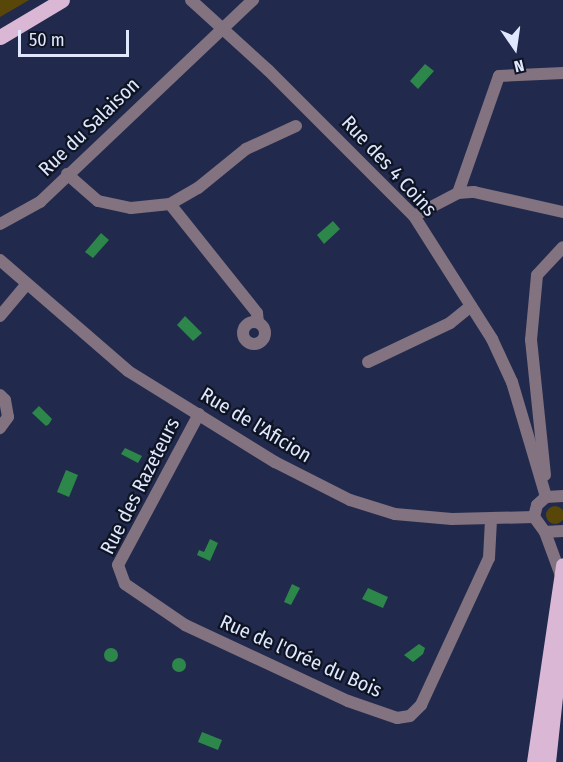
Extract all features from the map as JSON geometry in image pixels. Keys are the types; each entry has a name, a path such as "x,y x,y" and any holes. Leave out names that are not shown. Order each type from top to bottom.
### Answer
{"main road":[{"path":"0,37 62,0"},
{"path":"534,762 561,569"},
{"path":"549,762 563,622"}],"street":[{"name":"Rue des 4 Coins","path":"191,0 222,26 414,216 471,306 512,382 546,497"},
{"name":"Rue du Salaison","path":"0,224 40,202 222,26 253,0"},
{"path":"458,193 499,76 563,74"},
{"path":"67,174 98,201 131,208 170,204 198,188 246,149 296,126"},
{"path":"414,216 458,193 474,192 563,212"},
{"path":"170,204 257,313 258,322"},
{"path":"546,497 531,340 537,275 563,247"},
{"name":"Rue de l'Aficion","path":"0,260 26,285 128,371 275,462 372,510 452,519 534,517"},
{"path":"0,316 26,285"},
{"path":"368,362 450,323 471,306"},
{"path":"0,395 5,400 8,417 0,428"},
{"name":"Rue des Razeteurs","path":"147,601 125,584 118,566 199,414"},
{"path":"561,569 545,532 534,517 537,505 546,497 563,496"},
{"name":"Rue de l'Orée du Bois","path":"147,601 185,625 348,701 397,718 410,716 421,705 489,558 491,519"},
{"path":"545,532 563,531"}],"shaded area":[{"path":"0,0 29,0 0,17"},
{"path":"425,64 434,71 418,89 410,81"},
{"path":"333,221 340,229 324,244 317,235"},
{"path":"101,233 109,240 93,258 85,252"},
{"path":"185,316 202,333 193,341 177,325"},
{"path":"39,406 52,419 46,426 32,413"},
{"path":"125,448 142,456 138,463 121,454"},
{"path":"66,470 78,475 69,497 57,492"},
{"path":"555,506 561,509 564,515 561,521 555,524 549,521 546,515 549,509"},
{"path":"210,539 218,543 210,561 197,555 199,550 204,552"},
{"path":"292,584 300,588 291,605 284,602"},
{"path":"368,588 388,597 383,608 362,599"},
{"path":"419,644 425,648 423,654 413,662 404,655"},
{"path":"111,648 116,650 118,655 116,660 111,662 106,660 104,655 106,650"},
{"path":"176,658 182,658 186,665 182,672 176,672 172,668 172,662"},
{"path":"202,732 222,740 218,750 198,742"}]}
